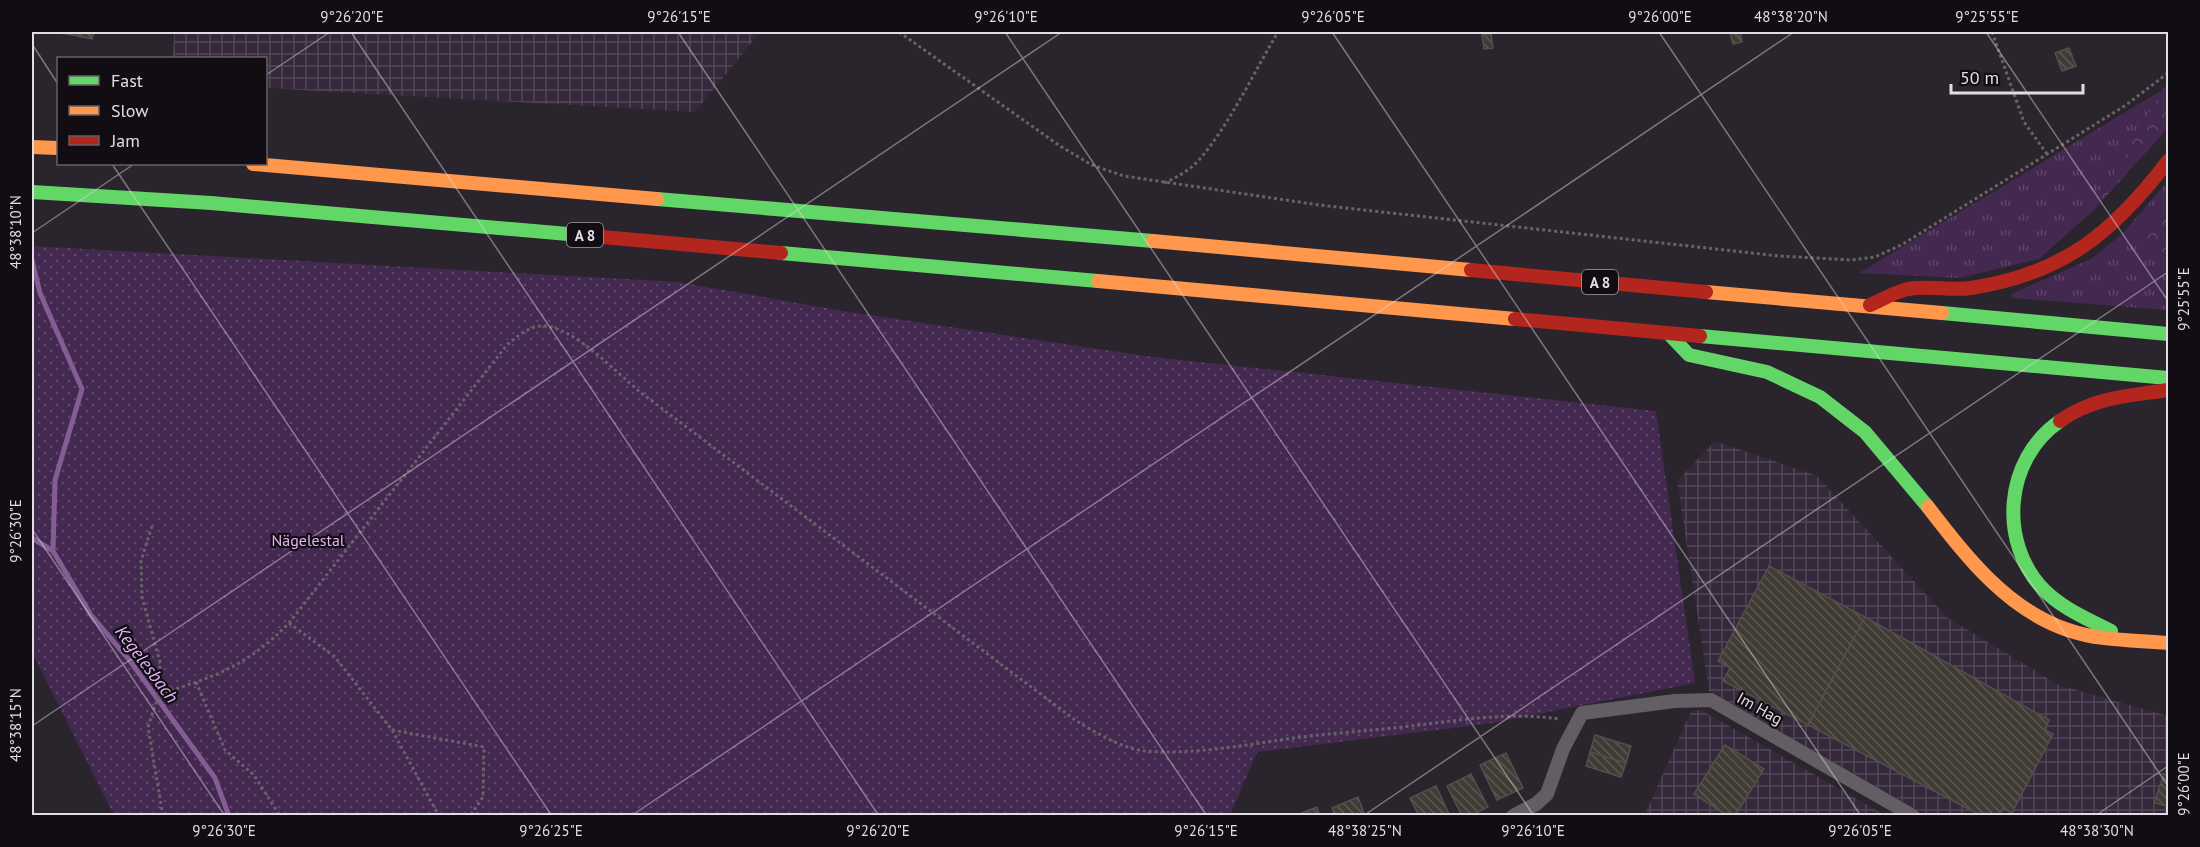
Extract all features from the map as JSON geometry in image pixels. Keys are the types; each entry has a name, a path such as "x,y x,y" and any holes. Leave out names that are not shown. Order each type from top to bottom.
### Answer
{"highway":[{"path":"32,147 57,148"},
{"path":"1865,307 1908,289 1970,289 2009,282 2064,261 2100,238 2131,210 2169,161"},
{"name":"A 8","path":"265,165 1063,233 2169,334"},
{"name":"A 8","path":"32,192 199,202 515,229 2169,378"},
{"path":"1669,334 1689,355 1767,372 1820,397 1865,432 1902,473 1968,558 2007,596 2047,621 2068,630 2092,636 2169,643"},
{"path":"2125,638 2063,605 2043,588 2027,568 2016,542 2014,495 2026,455 2054,423 2093,402 2169,390"}],"street":[{"name":"Im Hag","path":"1579,722 1582,713 1675,701 1712,700 1914,816"},
{"path":"1513,816 1536,804 1547,795 1563,749 1579,722"}],"path":[{"path":"899,32 1060,146 1084,160 1124,176 1511,227 1779,256 1851,260 1875,257 1903,244 2126,105 2169,73"},
{"path":"1164,183 1184,173 1199,160 1278,32"},
{"path":"1992,32 2024,122 2047,154"},
{"path":"159,694 196,682 247,660 289,624 506,346 522,332 541,326 559,329 577,339 640,392 1075,720 1102,737 1144,751 1226,748 1326,733 1393,728 1472,717 1527,714 1579,722"},
{"path":"152,525 141,561 142,597 160,662 159,694 148,727 163,816"},
{"path":"289,624 336,657 392,730 438,816"},
{"path":"196,682 225,750 254,775 280,816"},
{"path":"392,730 484,747 483,797 470,816"}],"shaded area":[{"path":"174,32 760,32 695,112 267,88 267,57 173,57"},
{"path":"1715,441 1817,476 1948,618 2059,685 2168,716 2168,815 1926,815 1709,691 1677,481"},
{"path":"1701,710 1885,815 1644,816 1691,711"}],"green space":[{"path":"2168,84 2168,128 2093,211 2162,90"},
{"path":"2162,90 2093,211 2039,259 1960,278 1859,273"},
{"path":"2168,181 2168,204 2140,238 2168,257 2168,310 2012,298 2011,294 2091,259 2122,234"},
{"path":"2168,204 2168,257 2140,238"},
{"name":"Nägelestal","path":"32,246 678,282 843,311 1153,357 1656,411 1695,683 1492,723 1257,752 1230,815 114,815 32,652"}],"building":[{"path":"57,32 94,32 92,39"},
{"path":"1730,32 1740,32 1742,42 1733,44"},
{"path":"1491,34 1493,48 1484,49 1482,35"},
{"path":"2069,48 2076,66 2062,71 2055,53"},
{"path":"1769,566 1865,617 1808,725 1723,681 1730,668 1718,661"},
{"path":"1865,617 2049,720 2045,730 2053,734 2012,813 2003,808 1998,816 1982,816 1808,725"},
{"path":"1595,735 1631,746 1626,763 1590,752"},
{"path":"1725,745 1764,769 1735,816 1728,816 1694,794"},
{"path":"1590,752 1626,763 1621,777 1586,766"},
{"path":"1506,753 1523,788 1497,800 1480,765"},
{"path":"1471,774 1488,807 1470,816 1462,816 1447,786"},
{"path":"2164,774 2168,775 2168,806 2154,803"},
{"path":"1436,786 1450,816 1419,816 1410,798"},
{"path":"1358,797 1365,816 1335,816 1332,808"},
{"path":"1317,807 1320,816 1294,816"}],"waterway":[{"path":"32,260 40,293 82,389 55,480 53,551"},
{"name":"Kegelesbach","path":"32,538 53,551 91,615 130,661 215,778 229,816"}],"traffic: fast":[{"path":"32,192 211,203 591,236"},
{"path":"657,199 1153,241"},
{"path":"781,253 1098,281"},
{"path":"1942,313 2168,334"},
{"path":"1669,334 1689,355 1767,372 1820,397 1865,432 1928,507"},
{"path":"1700,336 2168,378"},
{"path":"2060,421 2041,437 2027,457 2018,479 2014,502 2014,526 2019,549 2029,571 2051,597 2111,631"}],"traffic: slow":[{"path":"32,147 57,148"},
{"path":"265,165 657,199"},
{"path":"1153,241 1471,270"},
{"path":"1098,281 1515,319"},
{"path":"1706,292 1942,313"},
{"path":"1928,507 1989,579 2006,595 2046,621 2080,634 2117,640 2168,643"}],"traffic: jam":[{"path":"1870,305 1908,289 1963,289 2004,281 2059,261 2106,229 2148,187 2168,161"},
{"path":"591,236 781,253"},
{"path":"1471,270 1706,292"},
{"path":"1515,319 1700,336"},
{"path":"2060,421 2098,402 2168,390"}]}
